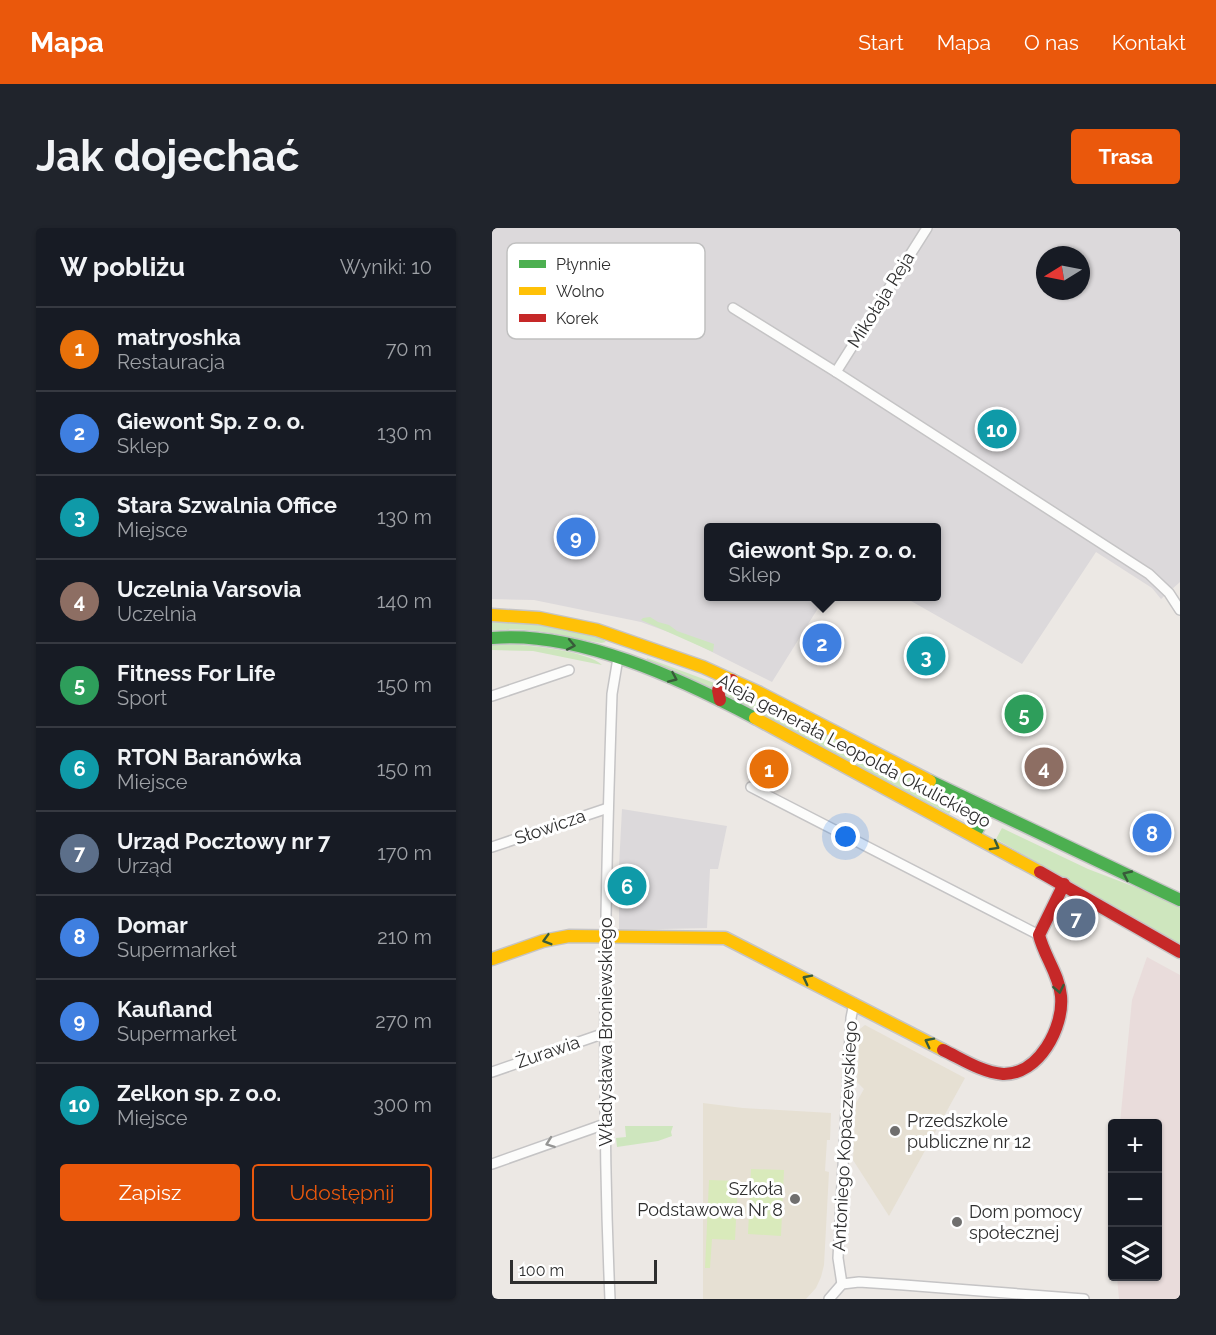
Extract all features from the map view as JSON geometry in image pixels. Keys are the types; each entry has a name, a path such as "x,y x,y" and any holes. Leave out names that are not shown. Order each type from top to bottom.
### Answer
{"main road":[{"name":"Aleja generała Leopolda Okulickiego","path":"492,615 563,622 597,630 681,658 732,680 988,810 1177,897"},
{"name":"Aleja generała Leopolda Okulickiego","path":"492,638 522,638 588,648 659,672 720,700 975,834 1180,952"},
{"path":"618,658 624,639"},
{"path":"720,700 718,690 725,682 732,680"},
{"path":"975,834 988,810"},
{"path":"492,959 561,937 725,938 981,1069 1000,1073 1016,1072 1040,1056 1054,1030 1062,1006 1057,980 1040,944 1039,935 1064,884"}],"street":[{"name":"Mikołaja Reja","path":"836,372 927,228"},
{"path":"733,308 1149,574 1177,600 1180,610"},
{"name":"Władysława Broniewskiego","path":"610,1299 605,1124 605,936 612,694 618,658"},
{"path":"492,696 569,670"},
{"path":"751,787 1039,935"},
{"name":"Słowicza","path":"492,847 608,808"},
{"name":"Antoniego Kopaczewskiego","path":"842,1284 838,1258 851,1018 854,1003"},
{"name":"Żurawia","path":"492,1072 605,1033"},
{"path":"492,1164 605,1124"},
{"path":"829,1299 842,1284 859,1282 1084,1299"}],"shaded area":[{"path":"492,228 1180,228 1180,582 1161,599 1152,588 1096,552 1022,664 911,601 941,601 941,523 704,523 704,601 823,601 772,682 682,637 641,622 534,600 492,599"},
{"path":"622,809 727,826 718,869 710,869 707,928 619,930"},
{"path":"1147,957 1180,975 1180,1299 1119,1299 1117,1281 1162,1281 1162,1119 1120,1119 1132,1000"},
{"name":"Przedszkole publiczne nr 12","path":"865,1025 965,1078 889,1216 853,1160 856,1103 864,1089 857,1082 860,1029"},
{"path":"703,1103 743,1108 831,1113 825,1171 829,1172 824,1265 816,1288 806,1299 703,1299"}],"green space":[{"path":"650,617 677,631 714,644 713,652 641,620"},
{"path":"492,622 569,629 584,632 606,642 533,631 492,631"},
{"path":"492,645 567,652 582,655 602,665 533,651 492,650"},
{"path":"647,658 717,684 713,691 646,661"},
{"path":"730,690 780,710 956,801 949,814 727,698 726,694"},
{"path":"1002,828 1088,869 1180,906 1180,944 996,839"},
{"path":"625,1126 673,1126 672,1136 658,1141 617,1147 616,1138 626,1137"},
{"path":"751,1169 784,1170 781,1236 748,1234"},
{"path":"709,1180 738,1181 735,1240 712,1239 710,1268 705,1268"}],"traffic: fast":[{"path":"492,638 525,638 559,642 628,660 695,688 755,718"},
{"path":"930,781 1180,900"},
{"path":"975,834 988,809"}],"traffic: slow":[{"path":"492,615 539,618 597,630 703,667 758,692 930,781"},
{"path":"755,718 1040,872"},
{"path":"492,959 543,941 569,936 725,938 943,1050"}],"traffic: jam":[{"path":"720,700 718,690 732,680"},
{"path":"1040,872 1180,952"},
{"path":"943,1050 979,1068 1003,1074 1028,1067 1047,1047 1058,1021 1061,996 1039,935 1064,884"}],"place":[{"name":"Zelkon sp. z o.o.","path":"997,429"},
{"name":"Kaufland","path":"576,537"},
{"name":"Giewont Sp. z o. o.","path":"822,643"},
{"name":"Stara Szwalnia Office","path":"926,656"},
{"name":"Fitness For Life","path":"1024,714"},
{"name":"Uczelnia Varsovia","path":"1044,767"},
{"name":"matryoshka","path":"769,769"},
{"name":"Domar","path":"1152,833"},
{"name":"RTON Baranówka","path":"627,886"},
{"name":"Urząd Pocztowy nr 7","path":"1076,918"},
{"name":"Przedszkole publiczne nr 12","path":"895,1131"},
{"name":"Szkoła Podstawowa Nr 8","path":"795,1199"},
{"name":"Dom pomocy społecznej","path":"957,1222"}]}
